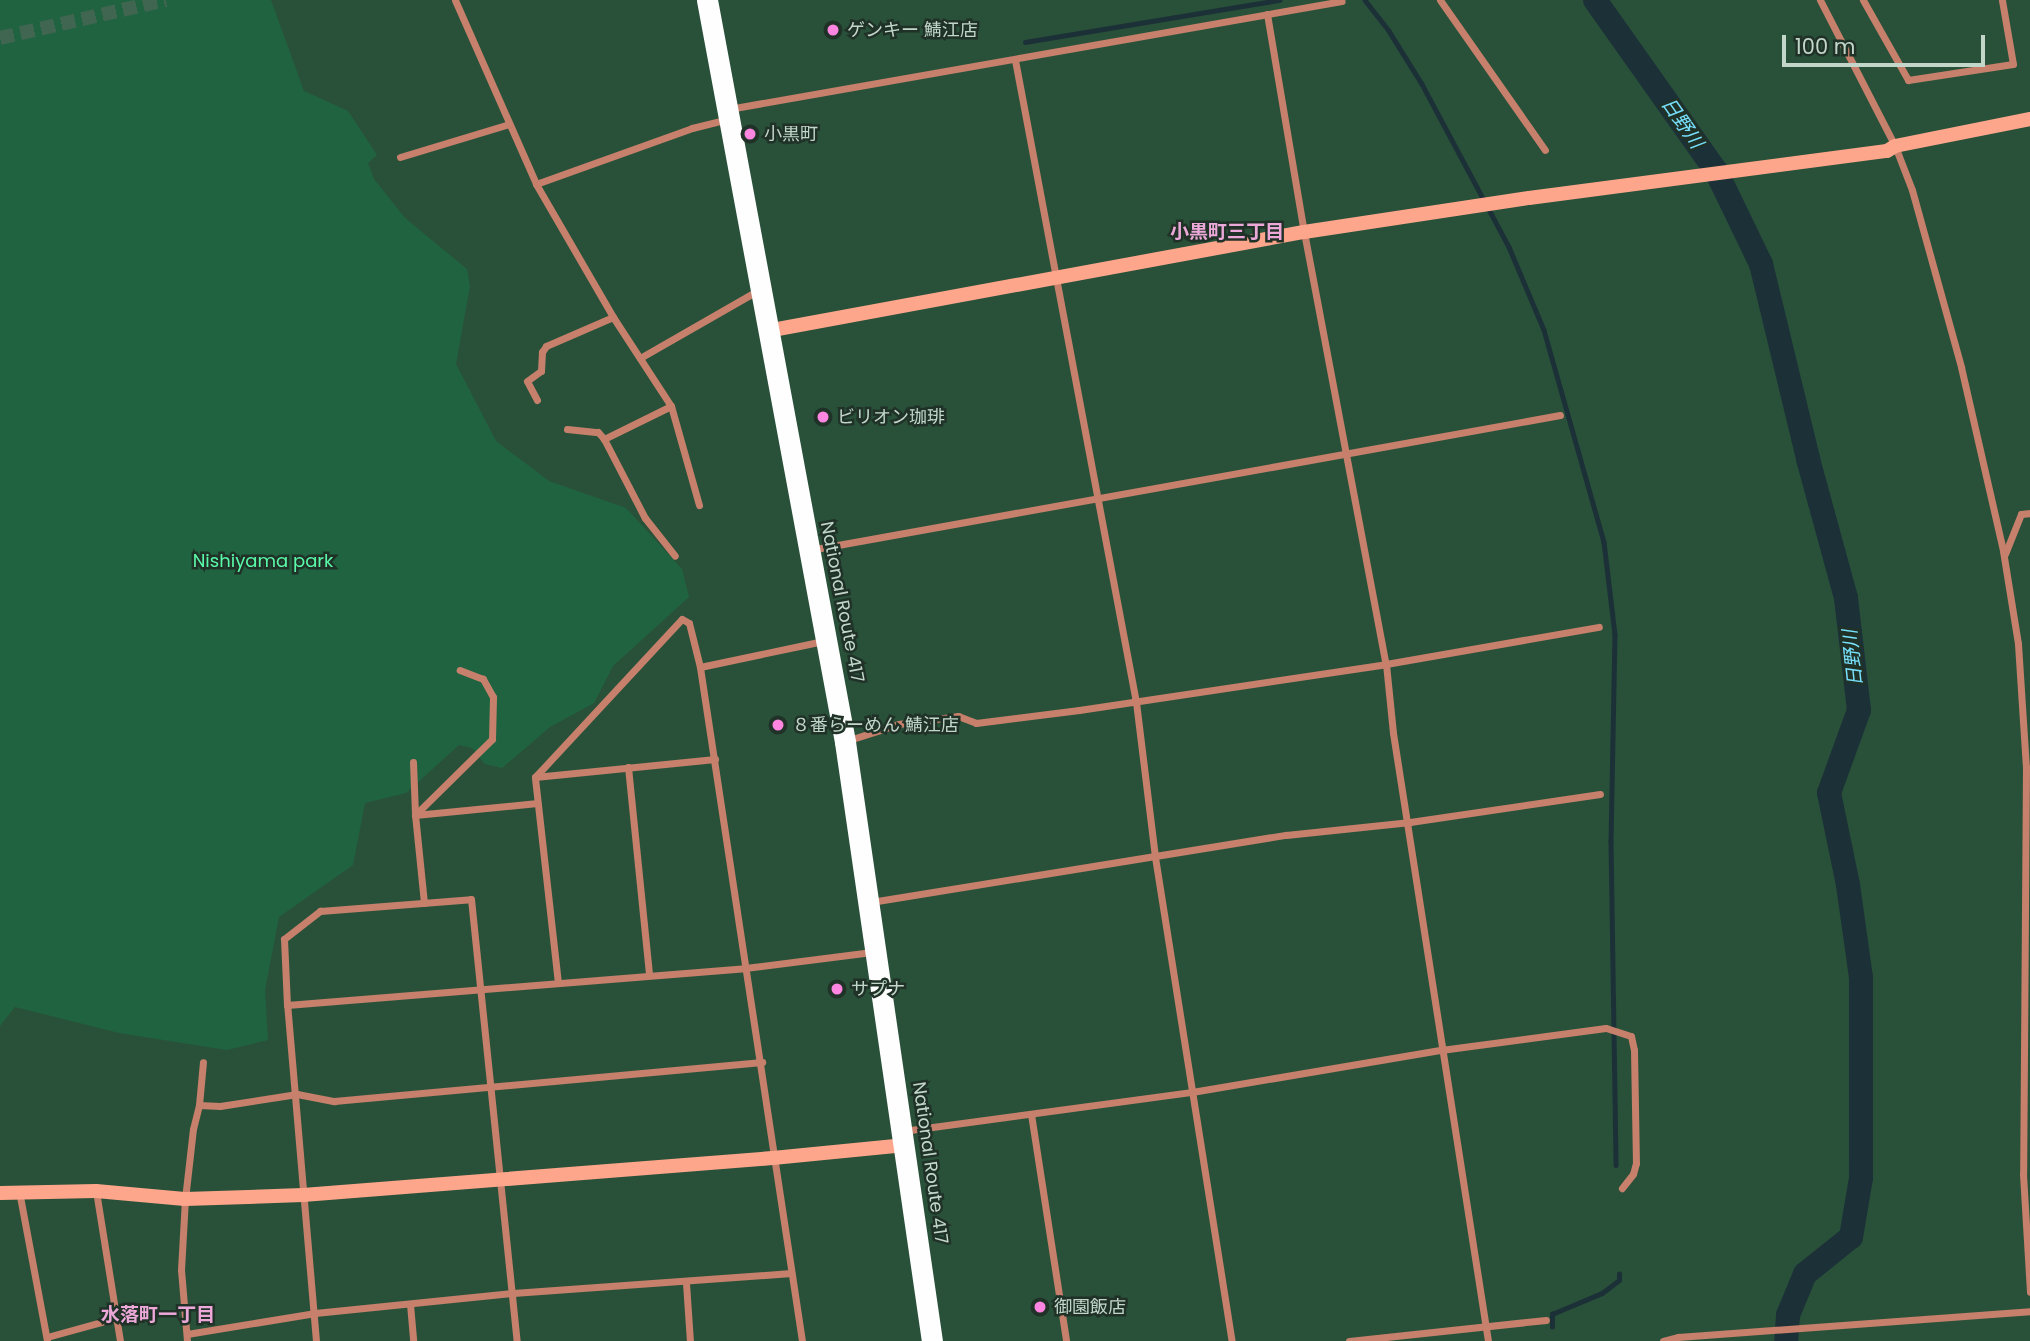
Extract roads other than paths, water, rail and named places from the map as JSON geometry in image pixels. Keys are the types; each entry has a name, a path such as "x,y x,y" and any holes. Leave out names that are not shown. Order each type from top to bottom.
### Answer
{"highway":[{"name":"National Route 417","path":"706,0 845,742 932,1341"}],"street":[{"path":"455,0 536,184 613,317 671,406 699,505"},
{"path":"1440,0 1545,150"},
{"path":"1820,0 1912,190 1961,367 2004,555 2018,644 2023,726 2023,1174 2030,1292"},
{"path":"1863,0 1896,65 1908,80 2013,64 2002,0"},
{"path":"536,184 729,114 1342,1"},
{"path":"1266,14 1344,452 1386,664 1393,733 1410,822 1441,1050 1488,1341"},
{"path":"1015,60 1136,702 1155,856 1232,1341"},
{"path":"767,331 1304,232 1891,148 2030,118"},
{"path":"400,157 509,124"},
{"path":"640,358 761,289"},
{"path":"537,400 527,381 541,372 542,352 546,346 613,317"},
{"path":"604,439 671,406"},
{"path":"810,551 1344,452 1560,415"},
{"path":"567,429 598,432 604,439 645,518 675,556"},
{"path":"2004,555 2021,514 2030,513"},
{"path":"558,983 535,777 682,619 689,623 700,667 745,968 762,1062 773,1158 802,1341"},
{"path":"845,742 899,724 958,716 976,723 1136,702 1599,628"},
{"path":"700,667 827,640"},
{"path":"415,815 492,739 493,697 483,678 460,670"},
{"path":"535,777 715,759"},
{"path":"413,762 415,815 424,903"},
{"path":"628,766 649,975"},
{"path":"868,902 1286,835 1410,822 1600,794"},
{"path":"415,815 537,803"},
{"path":"2025,893 2030,908"},
{"path":"317,1341 287,1005 284,939 320,911 471,899 517,1341"},
{"path":"287,1005 745,968 877,951"},
{"path":"0,1193 96,1191 185,1199 303,1195 773,1158 904,1138 1031,1114 1192,1092 1441,1050 1605,1028 1631,1036 1634,1050 1636,1163 1633,1174 1622,1188"},
{"path":"203,1062 185,1199 181,1270 187,1338 315,1313 513,1293 686,1283 791,1273"},
{"path":"199,1104 220,1106 296,1094 334,1101 762,1062"},
{"path":"1031,1114 1066,1341"},
{"path":"19,1191 47,1339 116,1318"},
{"path":"96,1191 120,1341"},
{"path":"686,1283 690,1341"},
{"path":"410,1304 413,1341"},
{"path":"1663,1341 1678,1337 2026,1311"},
{"path":"1349,1341 1546,1320"}],"waterway":[{"path":"1025,42 1280,0"},
{"path":"1365,0 1389,31 1422,84 1509,247 1544,330 1604,542 1615,634 1611,841 1616,1165"},
{"name":"日野川","path":"1595,0 1716,171 1761,264 1808,459 1846,598 1859,710 1829,793 1848,885 1861,977 1861,1178 1851,1237 1805,1274 1788,1315 1786,1341"},
{"path":"1552,1327 1552,1314 1602,1293 1619,1280 1619,1274"}],"tunnel":[{"path":"0,38 166,0"}],"place":[{"name":"ゲンキー 鯖江店","path":"833,30"},
{"name":"小黒町","path":"750,134"},
{"name":"ビリオン珈琲","path":"823,417"},
{"name":"８番らーめん 鯖江店","path":"778,725"},
{"name":"サプナ","path":"837,989"},
{"name":"御園飯店","path":"1040,1307"}],"district":[{"name":"小黒町三丁目","path":"1227,232"},
{"name":"水落町一丁目","path":"158,1315"}],"park label":[{"name":"Nishiyama park","path":"263,561"}]}
